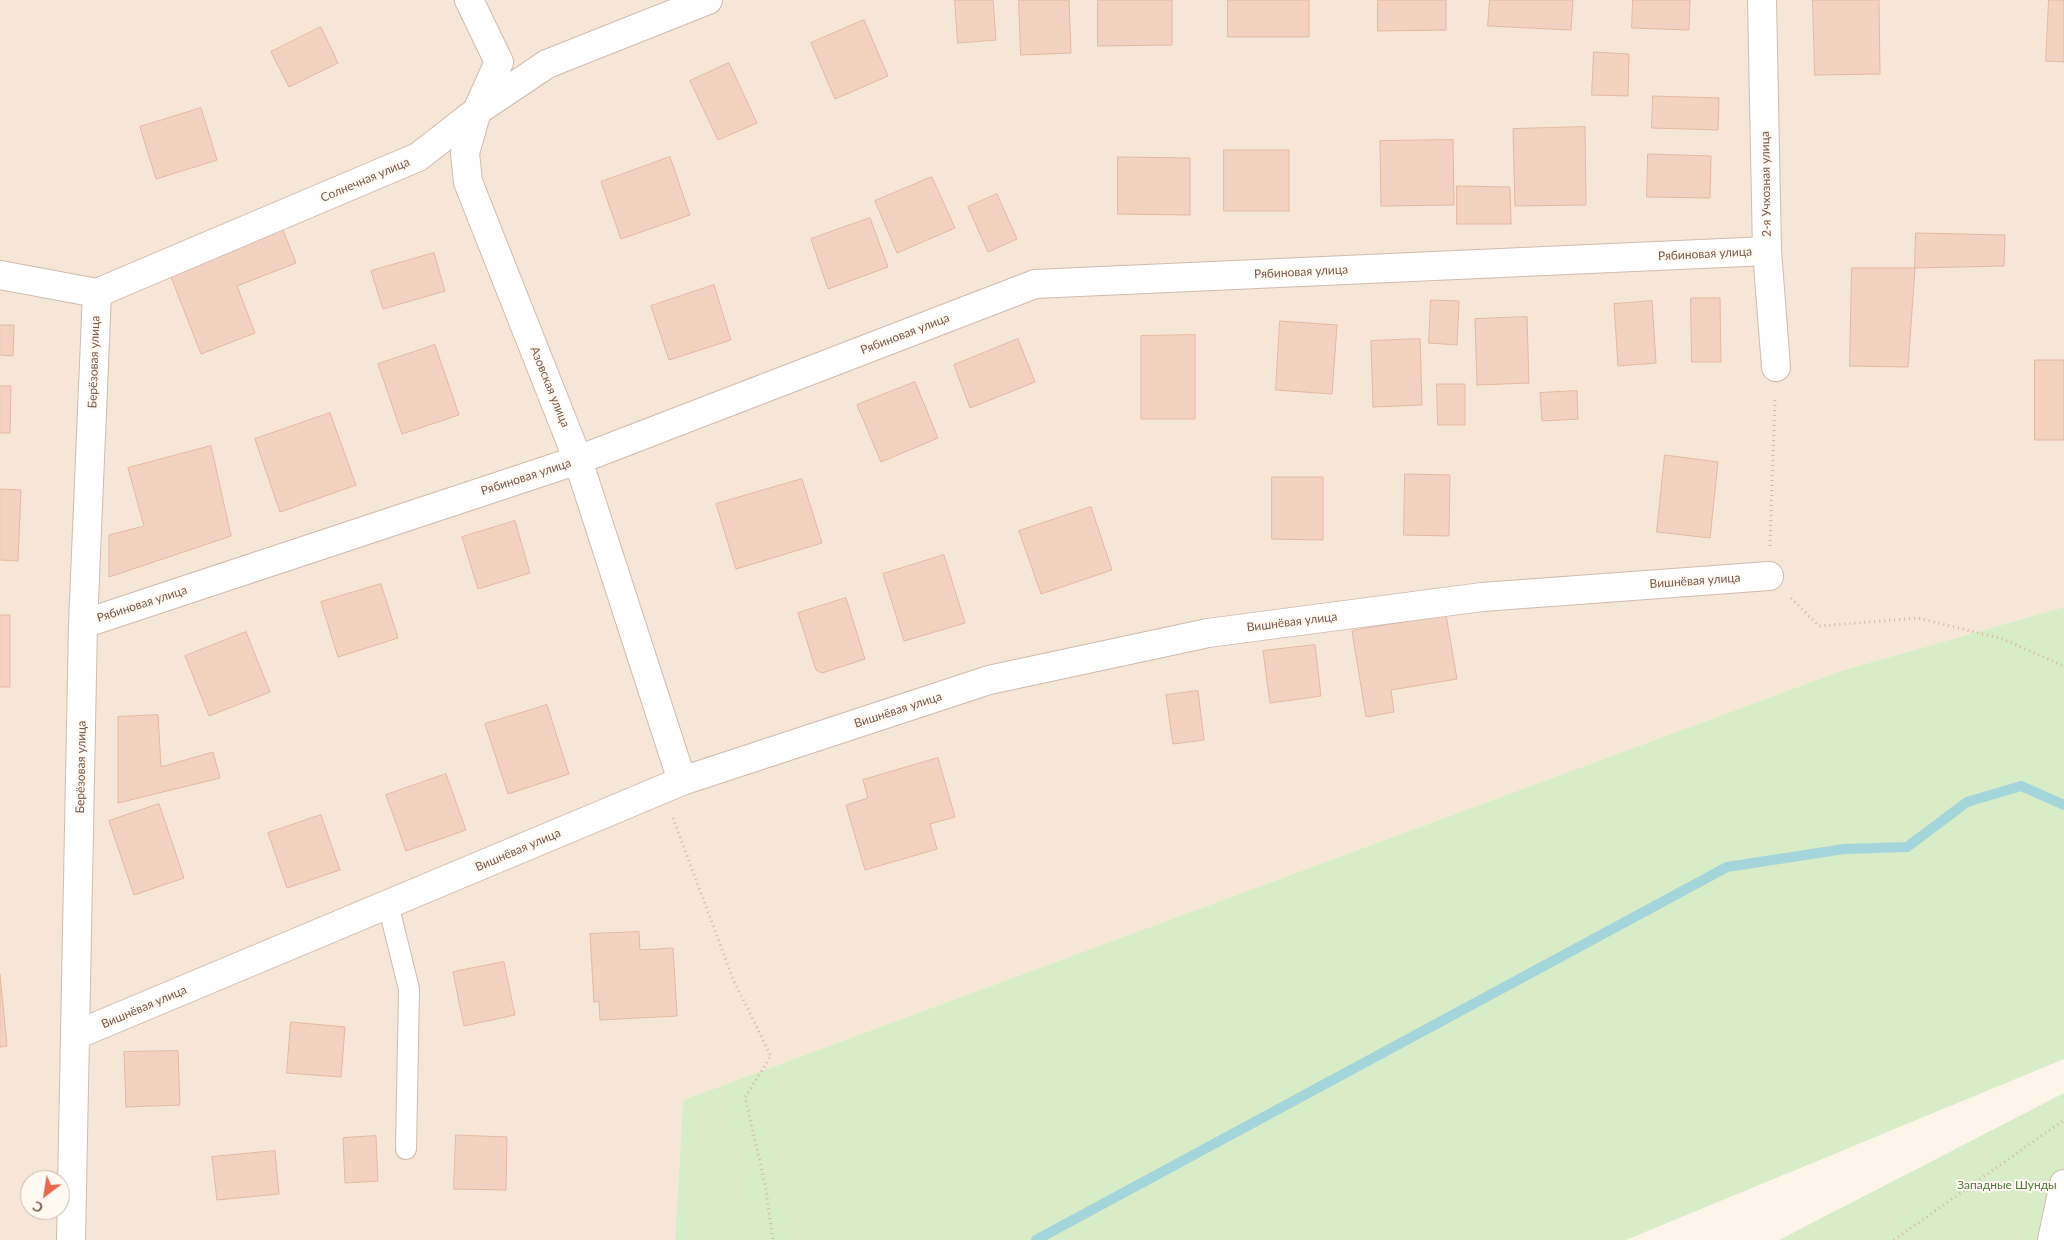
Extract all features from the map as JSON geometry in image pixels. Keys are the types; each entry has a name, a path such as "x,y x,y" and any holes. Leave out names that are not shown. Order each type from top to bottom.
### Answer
{"street":[{"name":"Азовская улица","path":"469,0 499,62 477,111 465,152 468,182 578,460 673,785"},
{"name":"Солнечная улица","path":"97,294 418,157 477,111 547,64 708,0"},
{"name":"2-я Учхозная улица","path":"1762,0 1767,251 1776,367"},
{"name":"Рябиновая улица","path":"83,624 578,460 1035,284 1767,251"},
{"path":"0,275 97,294"},
{"name":"Берёзовая улица","path":"71,1240 83,624 97,294"},
{"name":"Вишнёвая улица","path":"76,1035 673,785 989,680 1208,633 1482,597 1769,576"},
{"path":"2052,1240 2064,1184"}],"lane":[{"path":"388,904 408,989 406,1149"}],"path":[{"path":"1776,367 1769,576 1819,626 1918,618 2003,639 2064,666"},
{"path":"673,785 733,979 771,1056 745,1097 765,1184 774,1240"},
{"path":"1894,1240 2064,1120"}],"shaded area":[{"path":"0,0 2064,0 2064,607 1841,671 683,1100 675,1240 0,1240"}],"green space":[{"path":"2064,607 2064,1059 1626,1240 675,1240 683,1100 1841,671"},
{"name":"Западные Шунды","path":"2064,1093 2064,1240 1779,1240"}],"building":[{"path":"955,0 993,0 996,40 958,43"},
{"path":"1019,0 1069,0 1071,53 1021,55"},
{"path":"1098,0 1172,0 1172,45 1098,46"},
{"path":"1228,0 1309,0 1309,37 1228,37"},
{"path":"1378,0 1446,0 1446,30 1378,31"},
{"path":"1490,0 1573,0 1571,30 1488,26"},
{"path":"1633,0 1690,0 1689,30 1632,28"},
{"path":"1813,0 1879,0 1880,74 1815,75"},
{"path":"2049,0 2064,0 2064,62 2046,61"},
{"path":"864,20 888,76 835,99 811,43"},
{"path":"321,27 338,63 289,87 271,52"},
{"path":"1594,52 1629,54 1628,96 1592,95"},
{"path":"729,63 757,123 718,140 690,81"},
{"path":"1653,96 1719,98 1718,130 1652,128"},
{"path":"201,108 217,160 156,179 140,127"},
{"path":"1585,127 1586,205 1515,206 1513,129"},
{"path":"1453,140 1454,205 1381,206 1380,141"},
{"path":"1224,150 1289,150 1289,211 1224,211"},
{"path":"1648,154 1711,156 1710,198 1647,197"},
{"path":"670,157 690,215 621,239 601,182"},
{"path":"1118,157 1190,158 1190,215 1118,214"},
{"path":"932,177 955,228 897,253 875,201"},
{"path":"1457,186 1510,187 1511,224 1457,224"},
{"path":"997,194 1017,239 988,252 968,207"},
{"path":"870,218 888,267 828,289 811,239"},
{"path":"281,225 296,263 237,286 255,333 201,354 168,269"},
{"path":"1916,233 2005,235 2004,266 1915,268"},
{"path":"434,253 445,291 383,309 371,271"},
{"path":"1852,268 1915,268 1908,367 1850,366"},
{"path":"714,285 731,340 669,360 651,306"},
{"path":"1691,298 1720,298 1721,362 1692,362"},
{"path":"1431,300 1459,301 1457,345 1429,343"},
{"path":"1652,301 1656,363 1618,366 1614,304"},
{"path":"1527,317 1529,383 1477,385 1475,319"},
{"path":"1280,321 1337,325 1332,394 1276,390"},
{"path":"0,325 14,325 13,356 0,355"},
{"path":"1195,335 1195,419 1141,419 1141,336"},
{"path":"1018,339 1035,382 970,408 954,365"},
{"path":"1420,339 1422,405 1373,407 1371,341"},
{"path":"435,345 459,415 402,434 378,364"},
{"path":"2035,360 2064,360 2064,440 2035,440"},
{"path":"915,382 938,438 881,462 857,405"},
{"path":"1437,384 1465,384 1465,425 1438,425"},
{"path":"0,386 11,386 10,433 0,433"},
{"path":"1577,391 1578,419 1542,421 1540,393"},
{"path":"330,413 356,485 280,512 255,439"},
{"path":"211,446 231,536 109,577 109,535 144,526 128,468"},
{"path":"1665,455 1718,462 1710,538 1657,532"},
{"path":"1405,474 1450,475 1449,536 1404,535"},
{"path":"1272,477 1323,477 1323,540 1272,539"},
{"path":"802,479 822,543 736,569 716,504"},
{"path":"0,489 21,490 18,561 0,560"},
{"path":"1091,507 1112,570 1041,594 1019,531"},
{"path":"515,521 530,573 478,589 462,537"},
{"path":"944,555 965,623 904,641 883,574"},
{"path":"381,584 398,638 338,657 321,602"},
{"path":"846,598 865,659 822,673 816,670 798,613"},
{"path":"0,615 10,615 10,687 0,687"},
{"path":"1446,615 1457,679 1391,690 1394,712 1366,717 1352,631"},
{"path":"246,632 270,692 209,716 185,656"},
{"path":"1315,645 1321,696 1270,703 1263,651"},
{"path":"1198,691 1204,740 1173,744 1166,695"},
{"path":"547,705 569,774 508,794 485,724"},
{"path":"158,715 161,767 213,752 220,778 118,803 118,717"},
{"path":"938,758 955,817 930,824 937,849 865,870 846,805 868,798 863,780"},
{"path":"446,774 466,830 406,851 386,795"},
{"path":"159,804 184,878 134,895 109,821"},
{"path":"321,815 340,870 287,888 268,833"},
{"path":"639,932 640,950 673,948 677,1016 600,1020 599,1001 594,1002 590,934"},
{"path":"504,962 515,1015 464,1026 453,972"},
{"path":"0,975 7,1046 0,1047"},
{"path":"291,1022 345,1027 341,1077 287,1073"},
{"path":"178,1051 180,1105 126,1107 124,1052"},
{"path":"456,1135 507,1137 506,1190 454,1189"},
{"path":"376,1136 378,1181 345,1183 343,1138"},
{"path":"275,1151 279,1194 217,1200 212,1157"}],"waterway":[{"path":"1036,1240 1727,867 1844,849 1907,847 1967,802 2021,786 2064,805"}]}
